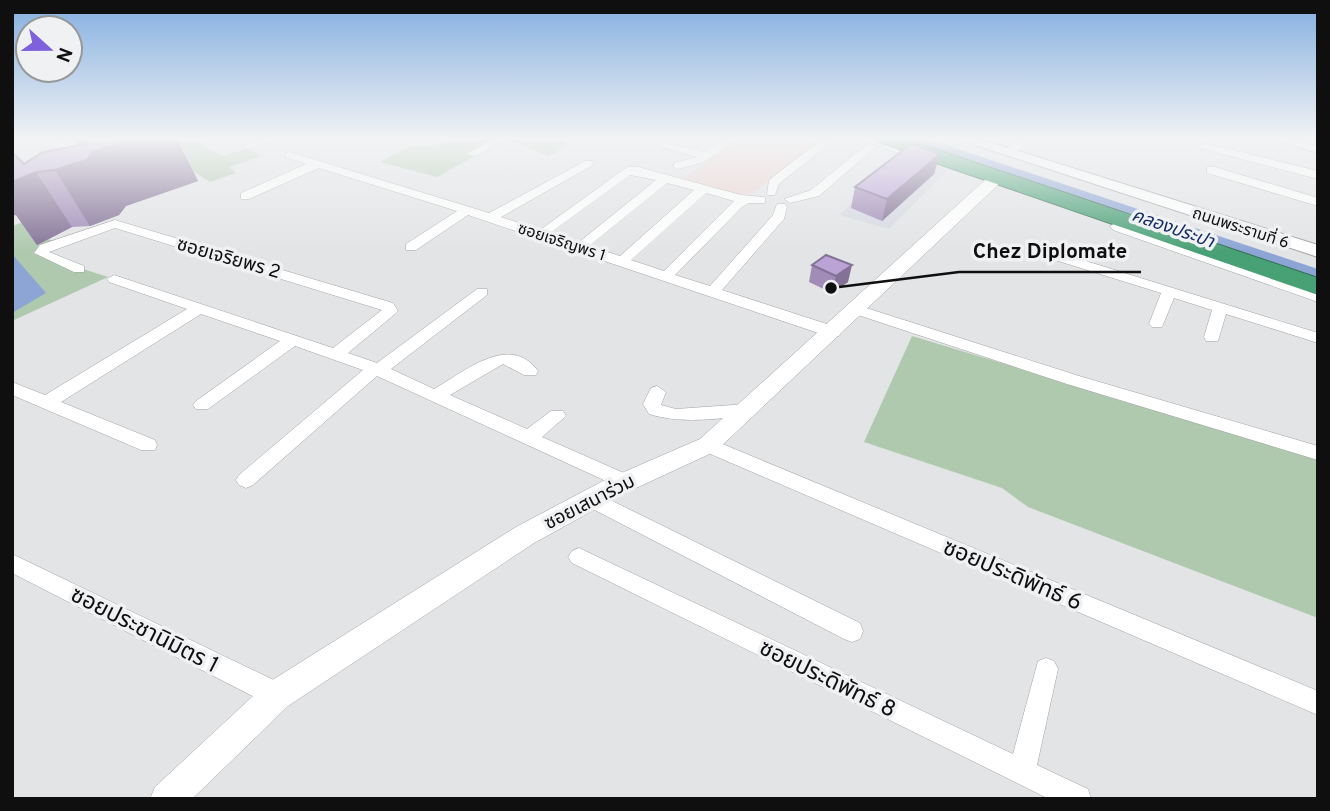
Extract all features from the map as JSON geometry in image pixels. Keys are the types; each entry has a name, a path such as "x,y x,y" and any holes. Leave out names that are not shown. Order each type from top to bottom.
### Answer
{"highway":[{"path":"984,177 1318,287"},
{"path":"1054,177 1318,264"}],"main road":[{"name":"ถนนพระรามที่ 6","path":"1085,177 1318,251"}],"street":[{"path":"245,196 285,177"},
{"name":"ซอยเจริญพร 1","path":"360,177 832,332"},
{"path":"490,218 564,177"},
{"path":"545,230 618,177"},
{"path":"659,177 746,200"},
{"path":"766,196 773,183 781,177"},
{"path":"717,288 779,216 786,203 815,193 834,177"},
{"path":"977,177 1318,296"},
{"path":"1233,177 1318,202"},
{"path":"1283,192 1292,177"},
{"path":"585,243 665,178"},
{"name":"ซอยเสนาร่วม","path":"167,799 277,695 525,535 626,482 708,445 992,182"},
{"path":"626,257 703,189"},
{"path":"670,272 738,204 746,200 782,194 786,203"},
{"path":"411,247 467,210"},
{"name":"ซอยเจริยพร 2","path":"79,269 41,253 45,248 115,224 388,306 390,311 335,355"},
{"path":"1060,257 1318,338"},
{"path":"121,281 377,369 626,482"},
{"path":"1157,324 1169,291"},
{"path":"246,480 377,369 482,292"},
{"path":"1212,337 1220,307"},
{"path":"49,401 200,309"},
{"path":"856,310 1073,380 1318,453"},
{"path":"202,405 293,340"},
{"path":"435,396 501,358 513,360 530,371"},
{"path":"12,388 148,444"},
{"path":"657,392 652,404 655,410 668,414 747,410"},
{"path":"528,438 557,416"},
{"name":"ซอยประดิพัทธ์ 6","path":"708,445 1318,703"},
{"path":"592,499 852,631"},
{"name":"ซอยประดิพัทธ์ 8","path":"579,558 1078,799"},
{"name":"ซอยประชานิมิตร 1","path":"12,563 277,695"},
{"path":"1022,772 1046,669"}],"shaded area":[{"path":"773,177 753,193 736,194 683,179"},
{"path":"880,177 941,177 889,229 839,215"}],"green space":[{"path":"202,177 225,177 210,182"},
{"path":"43,215 44,238 58,242 33,253 108,277 12,321 12,226"},
{"path":"912,336 1318,459 1318,618 1028,507 1002,488 864,442"}],"water":[{"name":"คลองประปา","path":"1002,177 1042,177 1318,269 1318,285"},
{"path":"12,254 46,293 12,313"}],"building":[{"path":"12,177 24,177 12,182"},
{"path":"868,177 913,177 887,199 855,187"},
{"path":"826,255 852,265 836,276 812,265"}],"place":[{"name":"Chez Diplomate","path":"831,288"}]}
